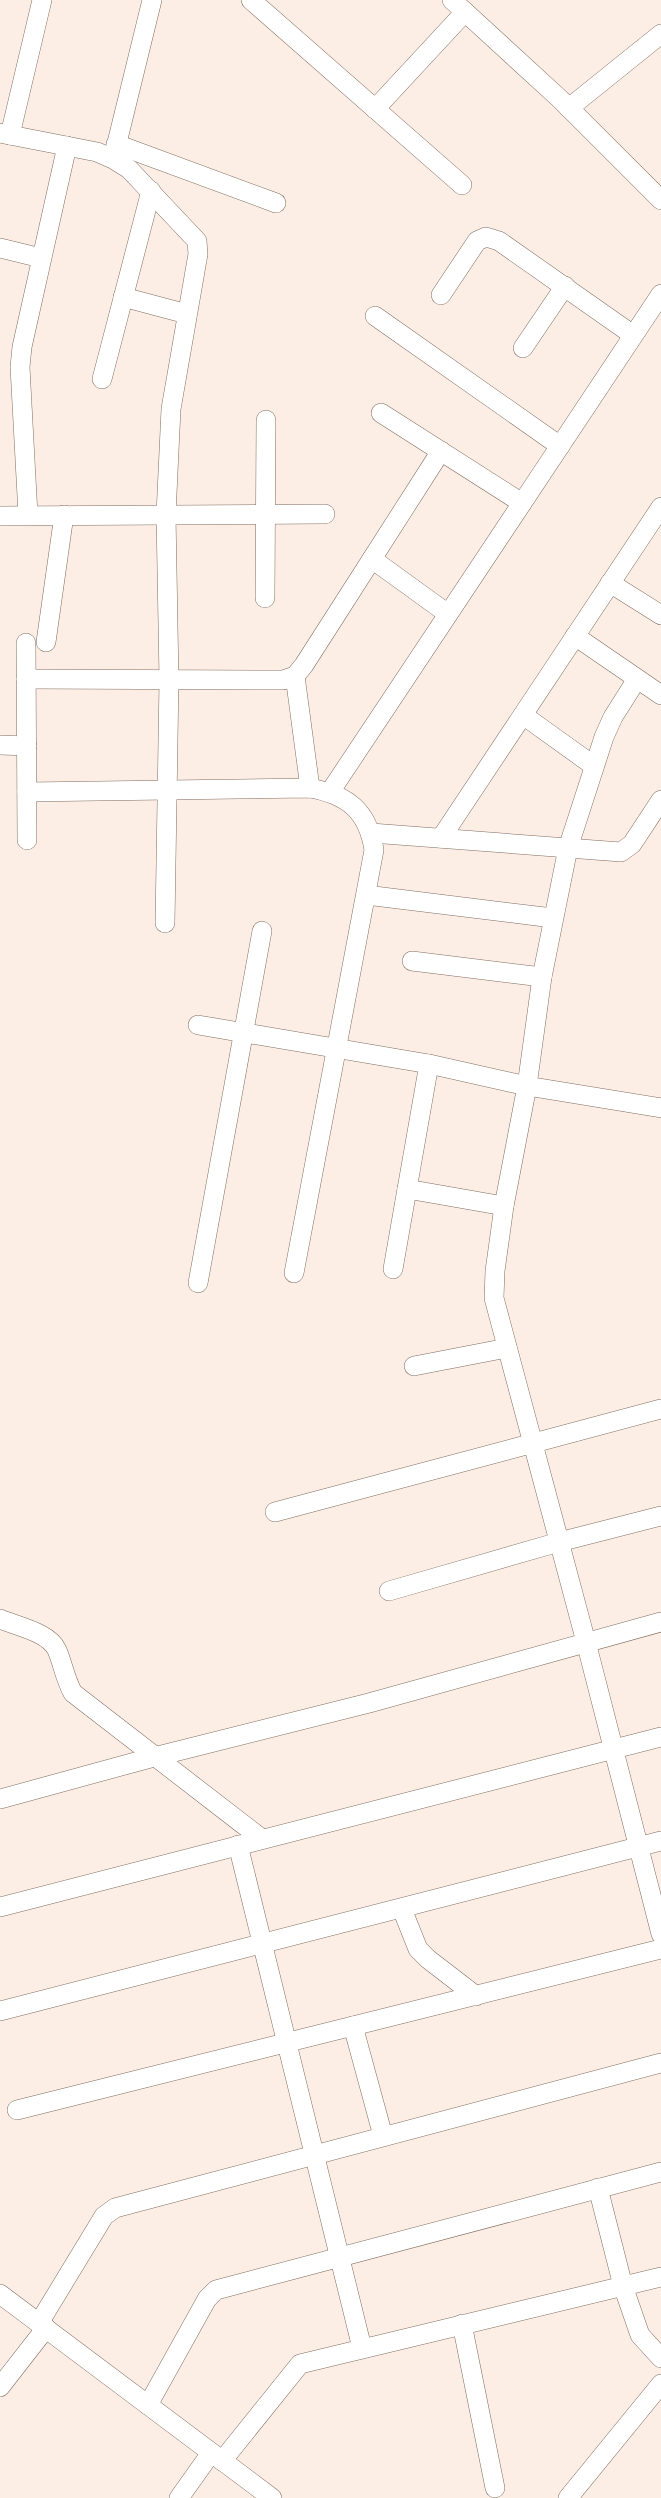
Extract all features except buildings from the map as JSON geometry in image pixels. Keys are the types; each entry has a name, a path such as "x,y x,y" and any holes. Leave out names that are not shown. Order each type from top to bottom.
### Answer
{"street":[{"path":"42,0 5,134 97,152 114,152 276,203"},
{"path":"114,152 152,0"},
{"path":"251,0 462,185"},
{"path":"375,109 458,6 658,190"},
{"path":"569,108 661,34"},
{"path":"28,515 20,367 26,320 67,146"},
{"path":"114,152 197,241 198,254 171,409 166,515 169,680 165,922"},
{"path":"102,379 151,191"},
{"path":"441,295 477,241 486,237 499,241 565,286 633,336"},
{"path":"0,248 41,258"},
{"path":"523,348 565,286"},
{"path":"330,792 661,294"},
{"path":"123,297 187,314"},
{"path":"375,316 560,446"},
{"path":"381,413 522,502"},
{"path":"265,598 266,420"},
{"path":"26,679 283,680 295,676 304,665 441,451"},
{"path":"441,838 661,507"},
{"path":"0,516 325,514"},
{"path":"46,642 64,515"},
{"path":"372,559 448,614"},
{"path":"610,583 661,615"},
{"path":"575,636 661,695"},
{"path":"26,643 27,840"},
{"path":"295,676 310,788"},
{"path":"638,679 613,717 594,766 568,848 542,978 527,1086 504,1206 495,1271 494,1298 586,1642 661,1934"},
{"path":"522,715 594,766"},
{"path":"0,746 27,746"},
{"path":"27,792 310,788 330,792 348,800 363,816 371,833 374,850 294,1272"},
{"path":"371,833 621,852 628,850 661,800"},
{"path":"366,894 553,918"},
{"path":"198,1283 262,931"},
{"path":"412,961 542,978"},
{"path":"198,1025 429,1064 527,1086 661,1108"},
{"path":"393,1269 429,1064"},
{"path":"407,1188 504,1206"},
{"path":"414,1366 507,1348"},
{"path":"275,1512 661,1409"},
{"path":"389,1591 559,1542 661,1516"},
{"path":"0,1619 51,1642 56,1649 66,1681 73,1693 262,1839"},
{"path":"0,1799 154,1757 369,1703 661,1622"},
{"path":"0,1907 661,1737"},
{"path":"0,2011 263,1945 661,1841"},
{"path":"238,1846 362,2348"},
{"path":"402,1909 418,1949 476,1996"},
{"path":"17,2110 661,1949"},
{"path":"353,2026 383,2136"},
{"path":"0,2387 43,2326 104,2216 115,2208 661,2063"},
{"path":"148,2405 207,2298 216,2290 661,2172"},
{"path":"598,2188 623,2286 640,2335 661,2358"},
{"path":"179,2498 300,2364 661,2277"},
{"path":"0,2294 272,2498"},
{"path":"462,2324 495,2488"},
{"path":"568,2498 661,2384"}]}
